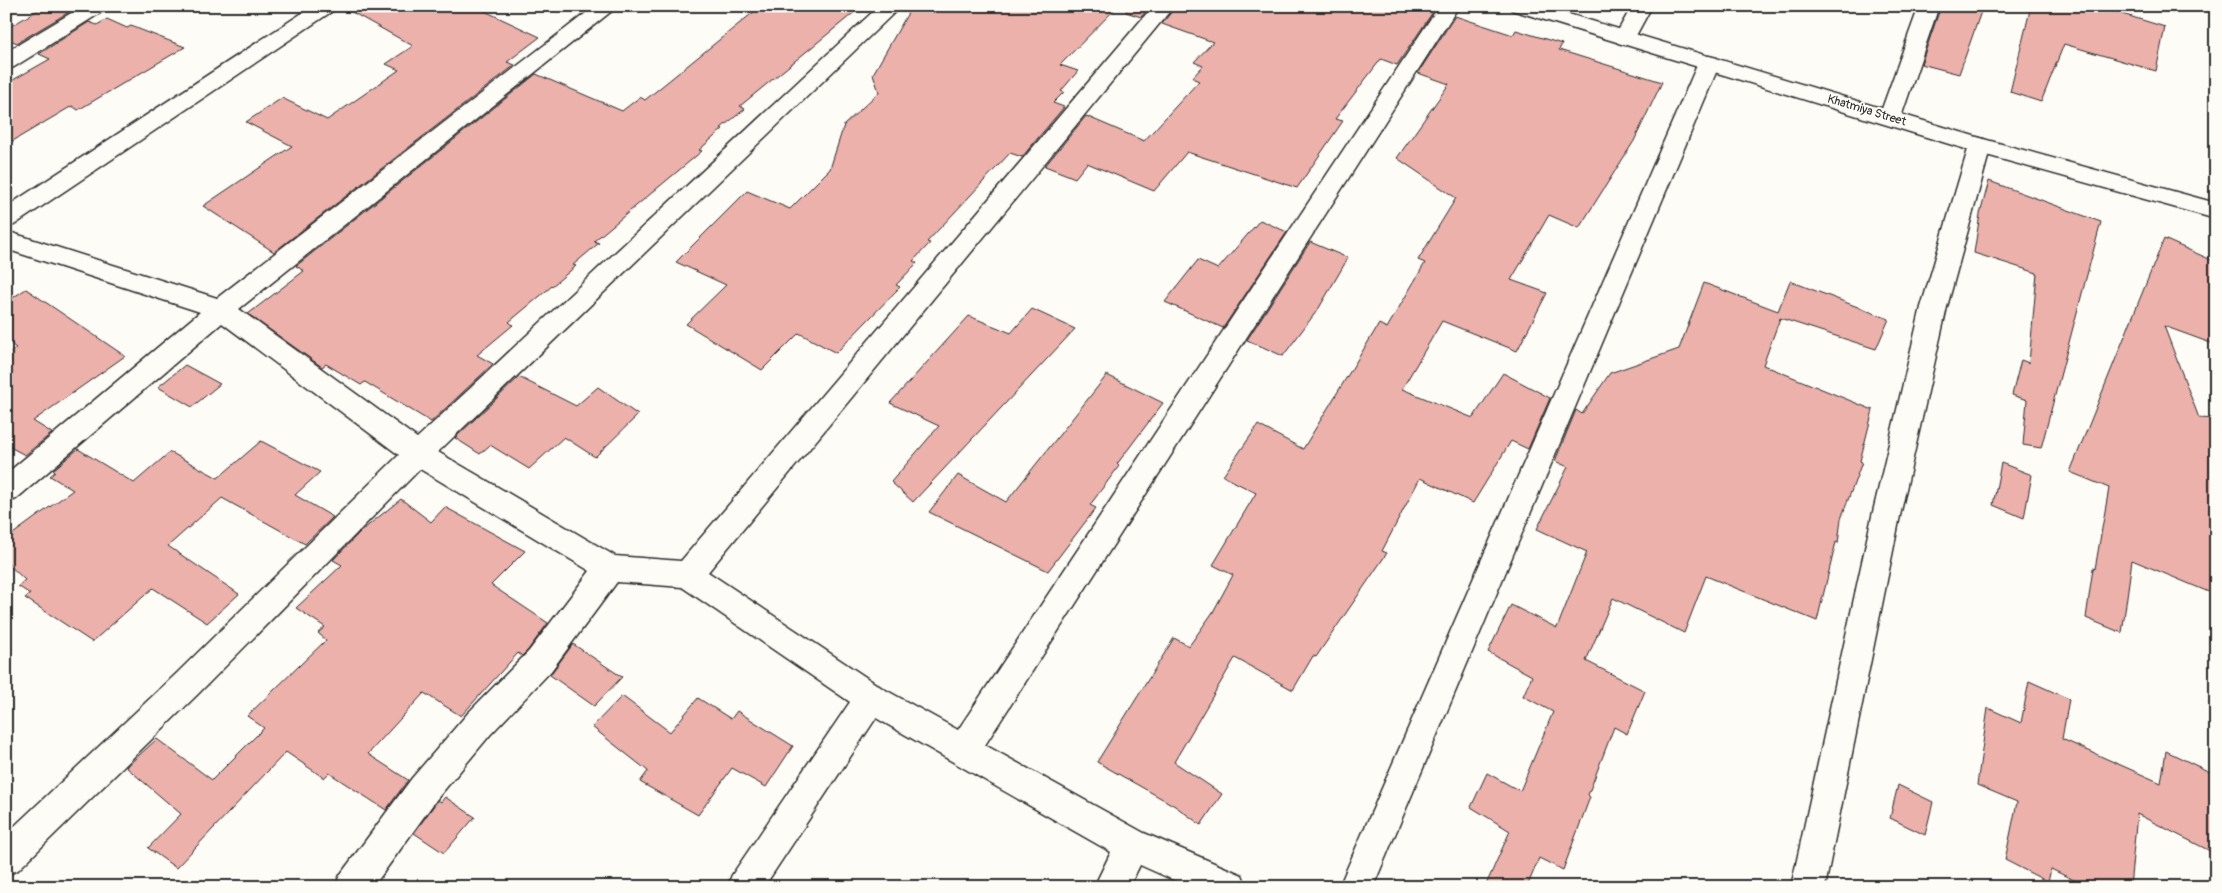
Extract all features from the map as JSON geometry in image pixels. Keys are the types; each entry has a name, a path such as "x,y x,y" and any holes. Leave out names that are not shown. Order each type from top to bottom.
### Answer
{"street":[{"path":"6,62 98,6"},
{"path":"6,219 327,6"},
{"path":"6,491 221,309 608,6"},
{"path":"6,858 186,685 418,454 891,6"},
{"path":"688,575 1164,6"},
{"path":"964,749 1450,6"},
{"name":"Khatmiya Street","path":"1519,6 1890,117 1980,146 2216,211"},
{"path":"1626,38 1642,6"},
{"path":"1890,117 1929,6"},
{"path":"1356,887 1709,63"},
{"path":"1808,887 1886,516 1934,307 1980,146"},
{"path":"6,240 221,309 418,454 610,568 688,575 871,698 1132,845 1230,887"},
{"path":"352,887 424,789 479,724 540,661 610,568"},
{"path":"744,887 871,698"},
{"path":"1111,887 1132,845"}],"building":[{"path":"45,6 55,6 69,12 17,43 6,38 6,29"},
{"path":"341,6 474,6 540,37 507,62 515,65 274,252 203,206 292,146 246,122 282,98 327,120 399,70 386,64 413,46"},
{"path":"761,6 862,6 740,106 745,109 721,128 723,129 699,150 702,151 594,241 599,243 573,265 576,266 509,322 513,325 477,355 493,364 431,422 365,382 361,385 326,364 322,367 248,314 304,271 296,266 536,74 622,111 640,97 645,100"},
{"path":"912,6 1118,6 1060,65 1078,71 1061,91 1064,92 1053,103 1064,107 1022,157 1010,153 927,242 930,243 913,261 917,263 896,285 900,287 836,353 799,333 762,370 686,324 726,285 676,262 747,191 790,209 830,169 844,125 879,92 873,74"},
{"path":"1127,6 1150,6 1141,17 1126,12"},
{"path":"1176,6 1426,6 1435,9 1397,65 1381,59 1335,119 1343,121 1297,188 1187,152 1154,191 1087,163 1075,178 1045,166 1086,116 1144,141 1199,81 1192,78 1203,66 1194,62 1213,42 1162,24"},
{"path":"1941,6 1983,6 1959,74 1921,64"},
{"path":"2031,6 2096,6 2165,27 2156,71 2064,44 2041,102 2010,92"},
{"path":"1455,16 1513,35 1516,30 1562,44 1559,50 1662,82 1634,141 1579,228 1549,215 1511,280 1547,293 1517,351 1442,321 1402,389 1473,418 1503,373 1550,398 1528,449 1511,441 1473,503 1420,478 1382,551 1387,553 1316,657 1313,656 1293,690 1235,658 1174,762 1222,794 1201,825 1175,806 1097,762 1174,638 1189,646 1213,612 1233,575 1213,565 1256,493 1223,476 1258,425 1303,449 1379,324 1387,328 1425,263 1418,260 1456,198 1397,158 1449,84 1418,73"},
{"path":"107,19 127,28 131,26 185,47 78,110 72,106 6,145 6,84 50,59 39,54 89,22 97,25"},
{"path":"1989,181 2101,222 2041,448 2023,445 2027,400 2012,395 2021,360 2029,363 2037,273 1974,253 1980,214"},
{"path":"1260,220 1287,232 1223,328 1165,302 1198,260 1218,269"},
{"path":"2164,239 2216,262 2216,345 2164,326 2199,418 2216,419 2216,595 2132,560 2122,633 2086,618 2093,568 2095,569 2109,488 2070,472"},
{"path":"1310,242 1348,258 1319,308 1283,356 1247,340"},
{"path":"1790,281 1889,319 1876,349 1780,318 1763,365 1873,410 1860,461 1862,462 1841,519 1838,543 1836,542 1817,621 1706,576 1684,633 1613,598 1586,661 1645,691 1627,734 1614,727 1588,795 1590,797 1563,870 1539,858 1527,887 1485,887 1510,831 1471,807 1487,773 1520,791 1553,712 1523,696 1532,676 1488,652 1511,605 1557,628 1587,552 1537,529 1568,467 1555,461 1576,410 1582,414 1610,373 1679,349 1704,283 1778,311"},
{"path":"26,289 125,356 33,421 52,433 25,455 6,445 6,355 16,348 6,340 6,302"},
{"path":"1032,309 1075,329 913,502 891,482 939,426 890,403 969,316 1011,333"},
{"path":"185,365 220,384 192,407 158,387"},
{"path":"1107,375 1163,403 1117,464 1119,466 1090,505 1096,508 1048,571 929,512 958,475 1006,502"},
{"path":"519,377 576,406 598,387 638,415 595,457 564,437 529,469 490,445 480,454 455,438"},
{"path":"261,441 320,472 295,495 333,517 305,544 222,498 168,546 239,594 207,623 153,588 92,642 25,598 30,594 18,586 25,580 6,562 6,539 73,490 50,476 55,472 53,470 78,449 134,483 170,452 218,478"},
{"path":"2001,463 2032,475 2024,518 1993,505"},
{"path":"401,499 431,522 445,507 525,551 491,585 548,623 528,650 522,656 518,653 461,716 424,693 368,754 408,780 386,810 329,773 324,778 286,752 176,868 148,848 181,814 126,767 157,739 212,780 264,728 247,716 326,640 318,633 325,627 296,608 342,565 333,560 360,532"},
{"path":"573,644 622,677 594,706 550,675"},
{"path":"2029,681 2069,699 2062,739 2161,783 2166,751 2216,775 2216,854 2137,814 2130,887 2088,887 2051,869 2048,882 2005,860 2017,802 1977,785 1988,708 2021,723"},
{"path":"622,696 670,732 698,698 731,719 737,711 793,746 766,787 732,768 698,815 640,782 648,771 592,727"},
{"path":"1898,785 1933,802 1925,835 1890,818"},
{"path":"445,797 475,817 444,853 414,833 438,800 441,802"}]}
